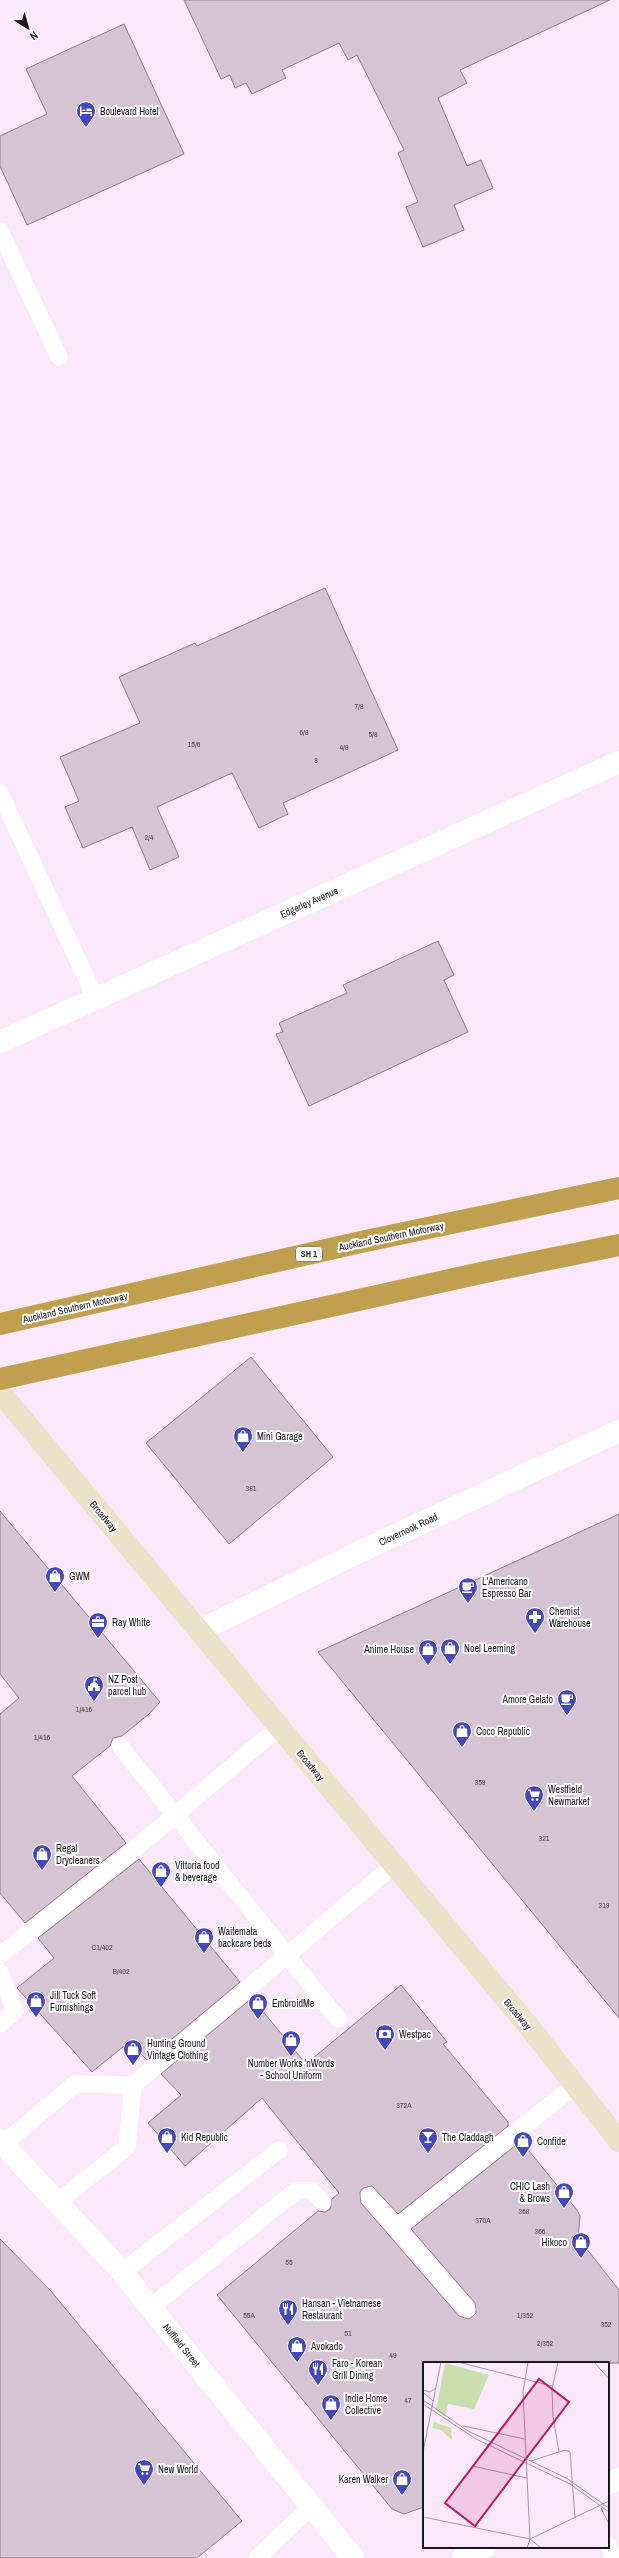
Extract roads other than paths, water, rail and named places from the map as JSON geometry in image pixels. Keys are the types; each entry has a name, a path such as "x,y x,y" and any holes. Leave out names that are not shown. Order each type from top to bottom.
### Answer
{"highway":[{"name":"Auckland Southern Motorway","path":"0,1324 361,1242 619,1188"},
{"path":"0,1379 480,1273 619,1245"}],"main road":[{"name":"Broadway","path":"0,1392 530,2029 619,2141"}],"street":[{"name":"Edgerley Avenue","path":"0,1042 619,762"},
{"name":"Clovernook Road","path":"199,1631 357,1553 619,1431"},
{"name":"Nuffield Street","path":"2,2142 59,2201 122,2272 353,2558"},
{"path":"609,2484 619,2479"},
{"path":"463,2558 482,2548"}],"lane":[{"path":"0,231 59,357"},
{"path":"0,793 96,999"},
{"path":"0,1955 175,1815 279,1727"},
{"path":"120,1746 286,1956 338,2019"},
{"path":"2,2142 76,2084 133,2085 394,1865"},
{"path":"0,1972 15,2011 0,2024"},
{"path":"59,2201 127,2147 133,2085"},
{"path":"396,2228 574,2086"},
{"path":"122,2272 279,2150"},
{"path":"151,2307 297,2190 311,2190 323,2202"},
{"path":"369,2196 468,2309"},
{"path":"257,2558 312,2506"},
{"path":"609,2547 614,2558"}],"place":[{"name":"Boulevard Hotel","path":"86,128"},
{"name":"Mini Garage","path":"243,1453"},
{"name":"GWM","path":"55,1593"},
{"name":"L'Americano Espresso Bar","path":"468,1604"},
{"name":"Chemist Warehouse","path":"535,1634"},
{"name":"Ray White","path":"98,1639"},
{"name":"Noel Leeming","path":"450,1665"},
{"name":"Anime House","path":"428,1666"},
{"name":"NZ Post parcel hub","path":"94,1702"},
{"name":"Amore Gelato","path":"567,1716"},
{"name":"Coco Republic","path":"462,1748"},
{"name":"Westfield Newmarket","path":"534,1812"},
{"name":"Regal Drycleaners","path":"42,1871"},
{"name":"Vittoria food & beverage","path":"161,1888"},
{"name":"Waitemata backcare beds","path":"204,1954"},
{"name":"Jill Tuck Soft Furnishings","path":"36,2018"},
{"name":"EmbroidMe","path":"258,2020"},
{"name":"Westpac","path":"385,2051"},
{"name":"Number Works 'nWords - School Uniform","path":"291,2057"},
{"name":"Hunting Ground Vintage Clothing","path":"133,2066"},
{"name":"Kid Republic","path":"167,2154"},
{"name":"The Claddagh","path":"428,2154"},
{"name":"Confide","path":"523,2158"},
{"name":"CHIC Lash & Brows","path":"564,2209"},
{"name":"Hikoco","path":"581,2259"},
{"name":"Hansan - Vietnamese Restaurant","path":"288,2326"},
{"name":"Avokado","path":"297,2363"},
{"name":"Faro - Korean Grill Dining","path":"318,2386"},
{"name":"Indie Home Collective","path":"331,2421"},
{"name":"New World","path":"144,2486"},
{"name":"Karen Walker","path":"402,2496"}]}
